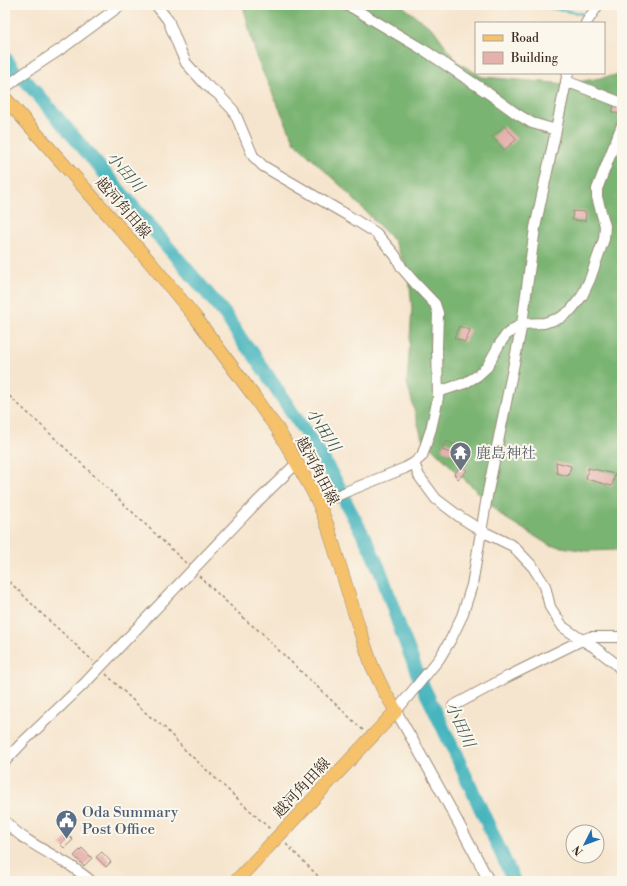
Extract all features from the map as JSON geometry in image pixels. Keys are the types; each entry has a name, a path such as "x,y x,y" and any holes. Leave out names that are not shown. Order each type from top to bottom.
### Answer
{"main road":[{"name":"越河角田線","path":"5,98 149,261 196,318 277,428 319,504 328,527 372,666 396,711 236,881"}],"street":[{"path":"5,88 121,5"},
{"path":"156,5 168,20 186,63 205,84 218,94 233,110 252,156 274,173 376,233 395,255 402,268 435,304 438,313 438,398 432,429 422,456 405,468 319,504"},
{"path":"346,5 427,52 532,123 556,130"},
{"path":"587,22 598,5"},
{"path":"489,881 438,784 396,711 438,659 451,640 462,616 472,585 488,491 522,324 536,228 567,77 622,103"},
{"path":"438,392 465,383 477,376 487,367 499,344 506,335 522,324 544,323 560,318 570,310 582,296 590,279 604,239 605,226 597,197 597,189 622,125"},
{"path":"5,761 100,667 259,500 297,463"},
{"path":"414,463 419,476 436,499 482,531 513,546 532,567 544,586 550,607 563,628 594,647 616,664 622,671"},
{"path":"453,706 509,676 582,640 590,637 622,637"},
{"path":"5,821 31,842 72,867 91,881"}],"path":[{"path":"5,392 49,432 249,623 262,633 371,738"},
{"path":"5,578 100,667 148,715 164,727 184,749 278,837 322,881"}],"green space":[{"path":"243,5 401,5 434,30 457,62 482,77 567,84 622,74 622,549 587,551 549,545 502,516 422,438 407,383 412,309 409,275 394,241 341,186 295,143 257,59"}],"building":[{"path":"615,104 622,107 622,115 612,112"},
{"path":"504,126 517,139 504,150 492,137"},
{"path":"573,211 586,212 585,221 572,220"},
{"path":"459,326 470,330 465,342 454,338"},
{"path":"445,441 459,446 454,454 442,450"},
{"path":"556,462 571,466 568,476 557,473"},
{"path":"462,465 467,471 458,479 454,474"},
{"path":"588,468 615,474 612,486 586,479"},
{"path":"69,836 73,840 64,848 60,844"},
{"path":"82,848 92,858 84,866 74,856"},
{"path":"102,852 111,862 106,867 96,857"}],"waterway":[{"path":"535,5 588,15"},
{"name":"小田川","path":"5,58 16,73 26,81 225,314 320,454 339,487 369,546 381,573 420,680 514,881"}],"place":[{"name":"鹿島神社","path":"461,472"},
{"name":"Oda Summary Post Office","path":"67,840"}]}
